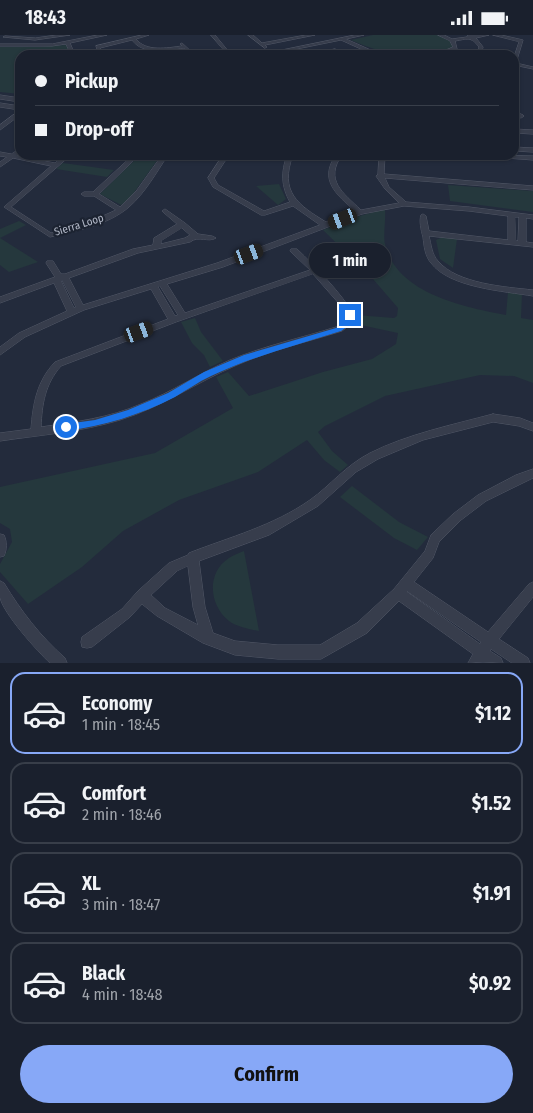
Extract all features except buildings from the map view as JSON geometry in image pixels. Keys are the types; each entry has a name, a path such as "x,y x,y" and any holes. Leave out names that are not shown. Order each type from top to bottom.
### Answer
{"street":[{"path":"6,35 4,37 35,39 67,35"},
{"path":"12,38 18,35"},
{"path":"0,45 34,47 68,43 105,35"},
{"path":"98,50 98,47 147,35"},
{"path":"213,35 226,50"},
{"path":"250,35 264,45 298,36 313,35"},
{"path":"336,35 367,50"},
{"path":"286,50 362,35"},
{"path":"440,35 452,40 487,35"},
{"path":"467,35 473,38 481,47 480,50"},
{"path":"495,35 521,41 518,50"},
{"path":"133,38 141,47 185,47"},
{"path":"151,48 186,39"},
{"path":"450,50 455,48 456,45 452,40"},
{"path":"179,41 188,50"},
{"path":"68,43 71,50"},
{"path":"519,65 533,68"},
{"path":"0,97 15,99"},
{"path":"0,105 15,107"},
{"path":"0,128 15,116"},
{"path":"519,131 533,132"},
{"path":"12,156 15,149"},
{"path":"519,149 533,150"},
{"path":"0,154 15,157"},
{"path":"0,165 15,154"},
{"path":"519,157 533,158"},
{"path":"30,160 56,165"},
{"name":"Sierra Loop","path":"62,160 4,207 48,238 120,210 132,199 161,160"},
{"path":"95,194 131,160"},
{"path":"223,160 211,178 215,186 263,214 294,203"},
{"path":"288,160 284,173 294,203 326,225"},
{"path":"332,160 330,177 336,188 360,212"},
{"path":"382,160 380,176 386,187 404,204"},
{"path":"380,176 533,188"},
{"path":"84,194 95,194 120,210"},
{"path":"0,352 22,335 72,311 163,284 360,212 404,204 533,217"},
{"path":"165,211 195,235 212,238"},
{"path":"262,223 263,214"},
{"path":"511,214 512,241"},
{"path":"522,243 524,215"},
{"path":"423,216 425,233 434,261 447,273 470,281 533,293"},
{"path":"157,246 157,240 183,225"},
{"path":"425,233 512,241 533,245"},
{"path":"0,300 136,251 187,240 195,235"},
{"path":"0,437 95,423 131,413 171,395 206,374 246,357 338,329 348,322 350,315 314,271 294,251"},
{"path":"50,263 81,308"},
{"path":"36,432 37,402 48,373 58,364 184,316 314,271"},
{"path":"60,278 72,311"},
{"path":"163,284 184,316"},
{"path":"154,287 173,320"},
{"path":"87,642 126,613 142,595 173,567 194,557 265,531 314,503 352,469 374,456 421,437 493,418 520,422 533,427"},
{"path":"142,595 161,612 208,638 235,648 278,652 321,652 362,628 402,588 429,554 435,539 456,517 482,498 520,477 533,473"},
{"path":"0,539 0,552"},
{"path":"194,557 199,607 208,638"},
{"path":"0,587 12,608 44,650 60,663"},
{"path":"402,588 523,663"},
{"path":"402,588 418,606 478,659 496,663"},
{"path":"478,659 489,641 533,588"}],"green space":[{"path":"373,35 438,35 451,40 454,48 449,50 379,50 351,40"},
{"path":"67,45 68,50 15,50 15,94 0,92 0,47"},
{"path":"135,160 157,160 130,198 121,205 100,194"},
{"path":"63,163 114,170 107,177 56,169"},
{"path":"279,184 286,199 278,205 256,186"},
{"path":"448,185 533,191 533,212 450,201"},
{"path":"385,209 384,241 392,261 402,275 417,286 452,302 506,315 508,292 522,294 521,318 533,320 533,383 514,376 480,375 385,396 325,426 318,432 332,451 348,465 340,472 324,460 307,440 258,472 179,500 123,531 82,567 28,604 0,572 0,564 12,542 10,529 0,523 0,487 155,453 233,408 216,377 228,372 249,396 323,372 372,359 396,344 398,333 356,324 356,315 394,318 397,316 398,308 373,279 323,230 356,217"},
{"path":"19,221 26,225 0,238 0,229"},
{"path":"443,237 457,239 453,268 440,259 436,240"},
{"path":"0,238 38,262 9,272 0,265"},
{"path":"195,318 201,332 223,361 210,367 204,355 192,343 181,322"},
{"path":"352,486 399,522 428,537 417,550 394,538 340,497"},
{"path":"244,551 259,631 239,626 229,621 217,607 214,598 213,589 216,572 229,558"}],"route":[{"path":"66,427 95,423 131,413 171,395 206,374 246,357 338,329 348,322 350,315"}]}
